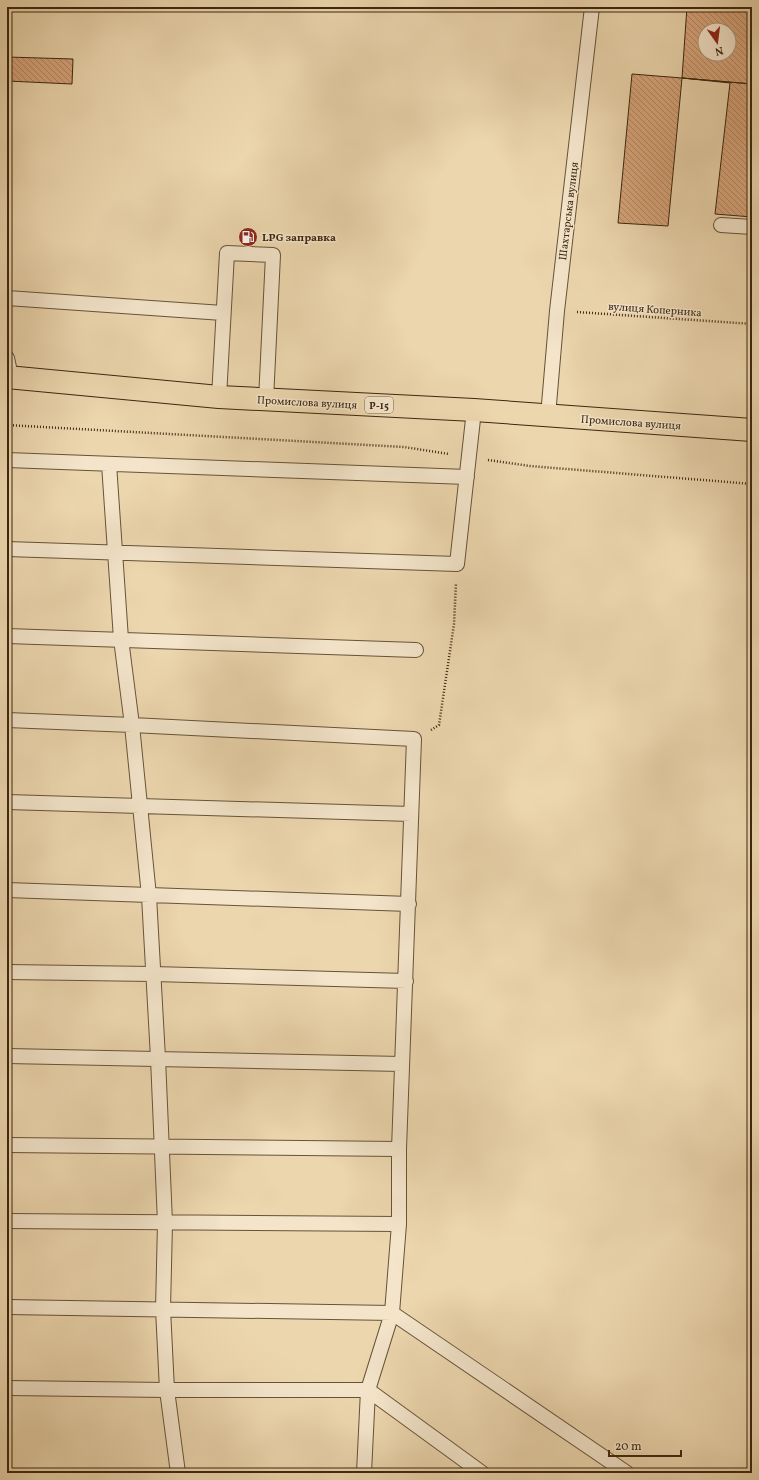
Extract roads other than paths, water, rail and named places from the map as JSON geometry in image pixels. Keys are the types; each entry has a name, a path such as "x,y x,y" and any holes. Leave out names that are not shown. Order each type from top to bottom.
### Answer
{"main road":[{"name":"Промислова вулиця","path":"8,371 219,397 474,410 752,430"}],"lane":[{"name":"Шахтарська вулиця","path":"548,416 557,311 592,7"},
{"path":"722,224 752,227"},
{"path":"219,397 227,253 273,255 266,400"},
{"path":"7,298 223,313"},
{"path":"7,549 457,564 474,410"},
{"path":"7,460 467,477"},
{"path":"109,464 121,639 132,725 149,896 165,1223 163,1309 167,1390 178,1473"},
{"path":"7,636 416,650"},
{"path":"7,720 414,739 399,1150 400,1224 392,1314 368,1390 364,1473"},
{"path":"7,802 411,814"},
{"path":"7,890 409,904"},
{"path":"7,972 153,974 406,981"},
{"path":"7,1056 402,1064"},
{"path":"7,1145 399,1150"},
{"path":"7,1221 400,1224"},
{"path":"7,1307 392,1314 627,1473"},
{"path":"7,1388 368,1390 482,1473"}],"place":[{"name":"LPG заправка","path":"248,237"}]}
